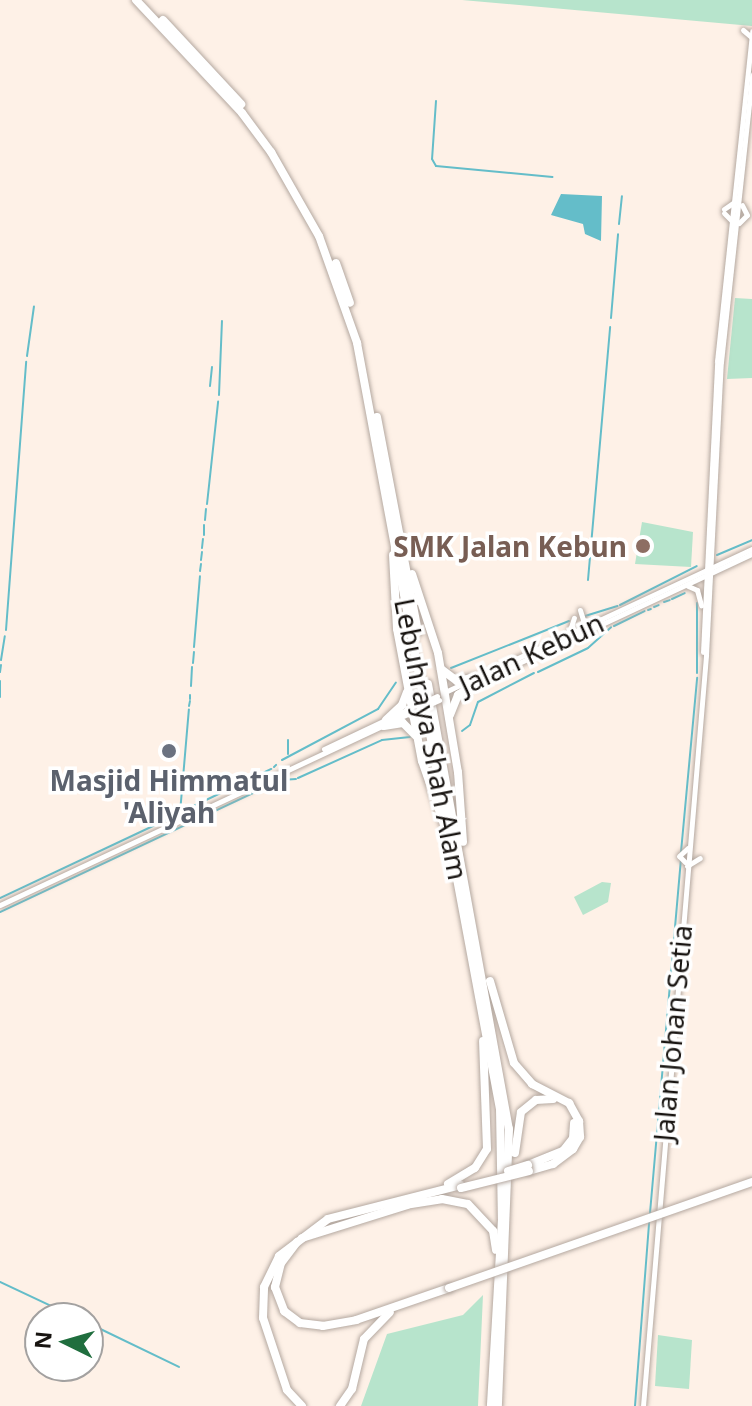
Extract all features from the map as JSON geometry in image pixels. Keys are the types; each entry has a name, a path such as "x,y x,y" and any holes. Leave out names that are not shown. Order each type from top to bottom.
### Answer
{"highway":[{"name":"Lebuhraya Shah Alam","path":"136,0 242,113 310,218 357,343 500,1109 503,1158 491,1406"},
{"name":"Lebuhraya Shah Alam","path":"143,0 246,110 315,215 359,330 399,519 470,898 509,1129 498,1406"},
{"path":"389,513 397,629 408,687 416,708 418,740 457,874"},
{"path":"399,519 439,664 441,697 449,719 470,898 508,1055 532,1084 569,1103 579,1121 580,1137 573,1149 553,1164 528,1168"},
{"path":"439,664 452,680 476,680"},
{"path":"449,719 458,695 476,680"},
{"path":"385,723 402,705 408,687"},
{"path":"385,723 403,723 418,740"},
{"path":"414,1197 464,1177 487,1149 485,1053 471,947"},
{"path":"274,1268 301,1239 461,1187 528,1168 555,1157 572,1141 572,1114 554,1099 530,1103 517,1120 504,1294"},
{"path":"340,1406 352,1389 364,1339 388,1313 752,1184"},
{"path":"302,1406 280,1373 268,1335 264,1287 289,1244 328,1219 461,1187"},
{"path":"405,1205 460,1201 479,1212 493,1231 492,1394"},
{"path":"301,1239 277,1272 275,1292 284,1311 313,1326 356,1320 450,1290"}],"main road":[{"path":"743,30 751,38"},
{"path":"736,226 752,31"},
{"path":"703,626 711,549 719,338 743,177 746,112"},
{"path":"736,226 724,211 737,200"},
{"path":"688,848 700,858 686,867 679,856 688,848 705,661 705,557 717,431"},
{"path":"711,549 718,560 728,560"},
{"path":"707,573 728,560 752,552"},
{"path":"707,573 752,552"},
{"path":"693,577 705,557"},
{"name":"Jalan Kebun","path":"0,905 597,622 707,573"},
{"name":"Jalan Kebun","path":"476,680 687,586 707,573"},
{"path":"687,586 700,595 705,661"},
{"path":"580,610 583,620 597,622"},
{"path":"566,637 574,618"},
{"name":"Jalan Johan Setia","path":"643,1406 686,867"}],"green space":[{"path":"462,0 752,0 752,26"},
{"path":"735,298 752,299 752,378 727,379"},
{"path":"642,522 693,532 691,567 635,564"},
{"path":"602,882 611,883 608,902 583,915 574,897"},
{"path":"483,1295 478,1406 361,1406 387,1334 463,1315"},
{"path":"658,1335 692,1340 689,1389 655,1386"}],"water":[{"path":"561,194 602,196 601,241 585,234 583,224 551,215"}],"waterway":[{"path":"436,101 432,159 436,166 552,177"},
{"path":"619,224 622,196"},
{"path":"611,318 618,234"},
{"path":"27,356 34,306"},
{"path":"219,395 222,321"},
{"path":"588,580 610,327"},
{"path":"6,630 26,362"},
{"path":"210,386 212,367"},
{"path":"207,504 218,402"},
{"path":"205,520 206,509"},
{"path":"204,525 204,535"},
{"path":"202,548 203,539"},
{"path":"717,555 752,540"},
{"path":"201,560 202,552"},
{"path":"200,571 201,564"},
{"path":"620,605 697,566"},
{"path":"194,647 200,576"},
{"path":"672,599 685,593"},
{"path":"664,602 670,600"},
{"path":"697,603 697,673"},
{"path":"654,607 659,605"},
{"path":"585,616 617,606"},
{"path":"614,626 645,611"},
{"path":"451,668 569,621"},
{"path":"538,672 588,648 611,627"},
{"path":"1,660 5,636"},
{"path":"193,663 194,652"},
{"path":"0,672 1,665"},
{"path":"191,686 192,667"},
{"path":"462,731 470,725 478,702 534,673"},
{"path":"681,852 697,678"},
{"path":"0,681 0,697"},
{"path":"282,760 378,709 396,682"},
{"path":"189,706 190,701"},
{"path":"180,813 189,709"},
{"path":"298,778 382,740 410,737"},
{"path":"288,740 288,754"},
{"path":"181,812 271,769"},
{"path":"0,912 281,780 296,779"},
{"path":"0,898 174,816"},
{"path":"650,1213 681,861"},
{"path":"635,1406 649,1223"},
{"path":"0,1282 43,1302"},
{"path":"104,1331 179,1367"}],"place":[{"name":"SMK Jalan Kebun","path":"643,546"},
{"name":"Masjid Himmatul 'Aliyah","path":"169,751"}]}
